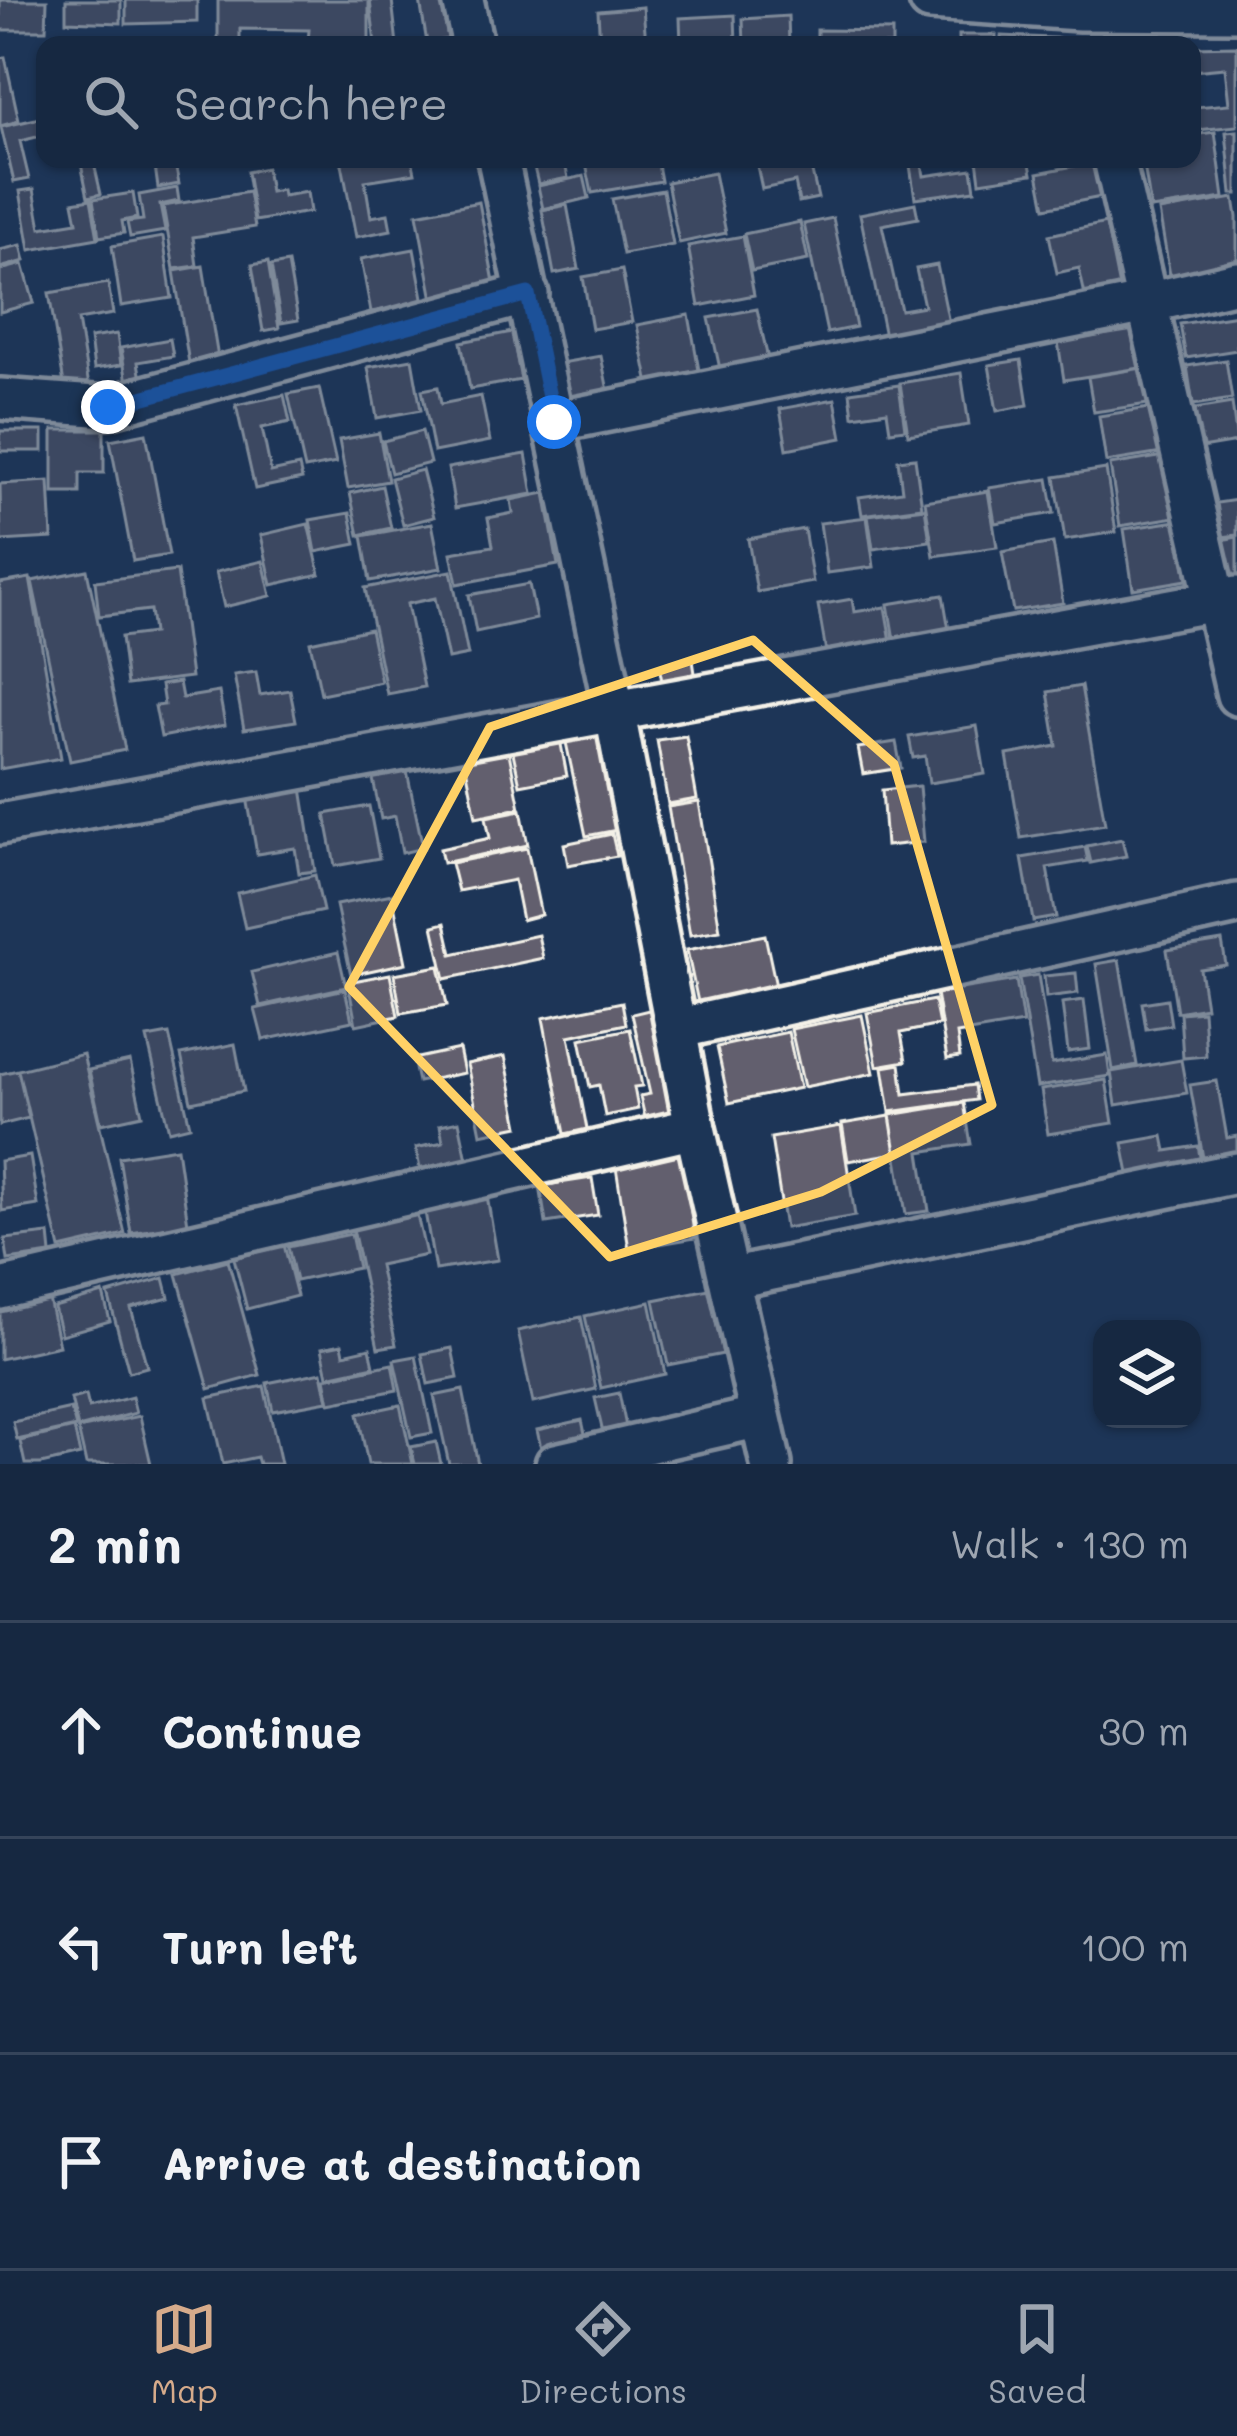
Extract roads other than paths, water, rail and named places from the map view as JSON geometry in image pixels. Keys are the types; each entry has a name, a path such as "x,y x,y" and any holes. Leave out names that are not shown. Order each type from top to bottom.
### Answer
{"street":[{"path":"463,0 471,36"},
{"path":"930,0 1082,18 1237,11"},
{"path":"500,168 614,709 695,1128 770,1464"},
{"path":"1116,168 1226,599 1237,695"},
{"path":"554,422 1237,282"},
{"path":"0,399 108,407 528,294"},
{"path":"0,824 1226,599"},
{"path":"676,1029 1237,904"},
{"path":"0,1289 695,1128"},
{"path":"729,1279 1237,1173"},
{"path":"556,1464 760,1417"}]}
